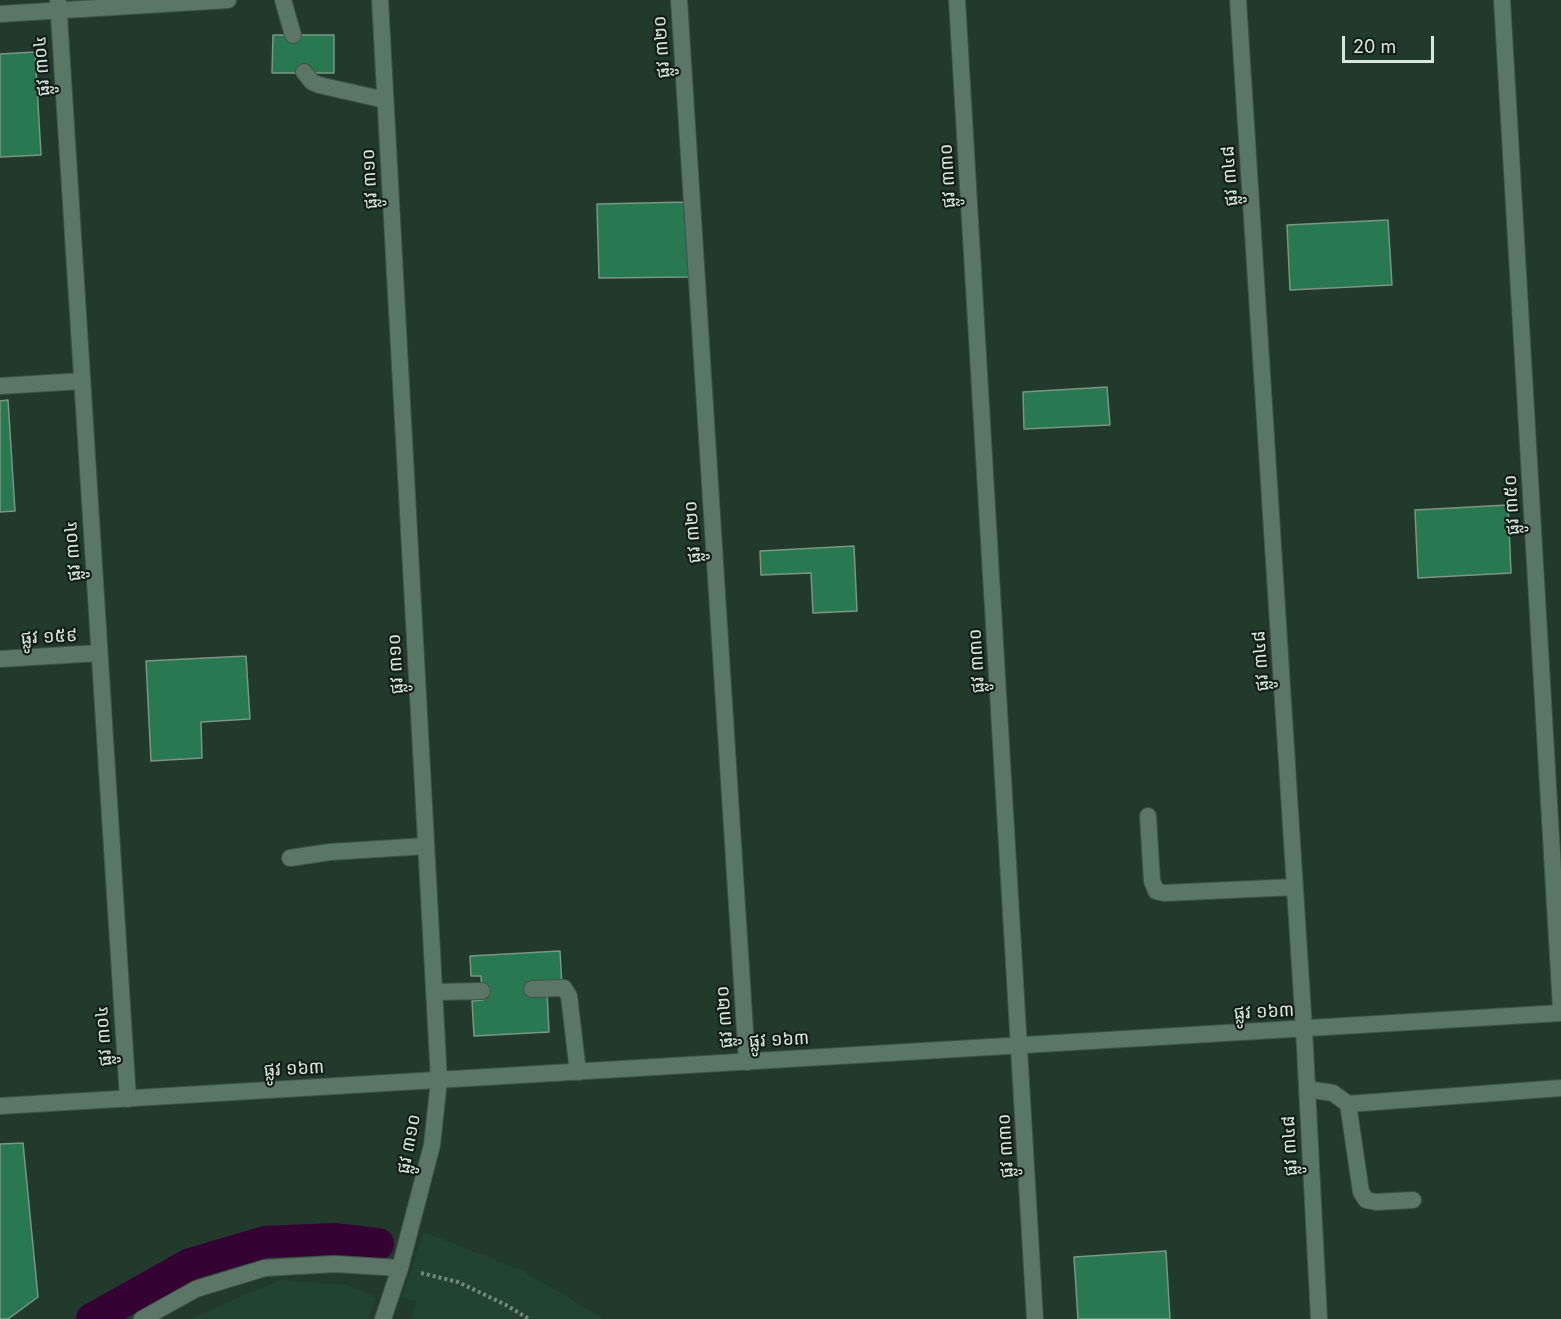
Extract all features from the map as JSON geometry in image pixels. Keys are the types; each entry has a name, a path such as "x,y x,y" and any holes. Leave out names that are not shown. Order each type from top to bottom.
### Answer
{"street":[{"path":"0,14 58,5 228,0"},
{"path":"283,0 293,35"},
{"name":"ផ្លូវ ៣១០","path":"380,0 439,1080 432,1145 400,1268 383,1319"},
{"name":"ផ្លូវ ៣២០","path":"678,0 747,1062"},
{"name":"ផ្លូវ ៣៣០","path":"957,0 1035,1319"},
{"name":"ផ្លូវ ៣៤៨","path":"1238,0 1304,1029 1319,1319"},
{"name":"ផ្លូវ ៣៥០","path":"1502,0 1561,1008"},
{"name":"ផ្លូវ ៣០៤","path":"58,5 128,1099"},
{"path":"304,72 312,82 319,85 385,100"},
{"path":"0,386 82,381"},
{"name":"ផ្លូវ ១៥៩","path":"0,659 99,653"},
{"path":"1148,816 1152,881 1156,891 1164,893 1295,887"},
{"path":"290,858 330,852 426,846"},
{"path":"532,989 564,988 569,996 578,1072"},
{"path":"434,992 482,992"},
{"name":"ផ្លូវ ១៦៣","path":"0,1106 1561,1013"},
{"path":"1307,1089 1333,1093 1348,1104 1561,1088"},
{"path":"1348,1104 1361,1192 1366,1200 1377,1202 1413,1200"},
{"path":"142,1319 196,1289 265,1268 335,1264 400,1268"}],"path":[{"path":"400,1268 458,1282 529,1319"}],"shaded area":[{"path":"424,1232 523,1271 604,1319 411,1319 416,1302 402,1297"},
{"path":"280,1280 349,1285 376,1298 368,1319 190,1319"}],"building":[{"path":"273,35 334,35 334,73 272,73"},
{"path":"35,52 41,155 0,157 0,54"},
{"path":"688,202 690,277 599,278 597,204"},
{"path":"1388,220 1392,285 1290,290 1287,225"},
{"path":"1107,387 1110,425 1024,429 1023,392"},
{"path":"8,400 15,511 0,512 0,401"},
{"path":"1508,505 1511,573 1418,578 1415,510"},
{"path":"854,546 857,611 813,613 811,573 761,575 760,551"},
{"path":"246,656 250,719 201,722 202,758 151,761 146,661"},
{"path":"560,951 562,987 547,991 549,1032 474,1036 472,1001 483,1000 481,976 471,976 470,956"},
{"path":"23,1143 38,1297 8,1319 0,1319 0,1144"},
{"path":"1166,1251 1170,1319 1078,1319 1074,1257"}],"waterway":[{"path":"92,1319 190,1264 265,1242 334,1239 378,1244"}]}
